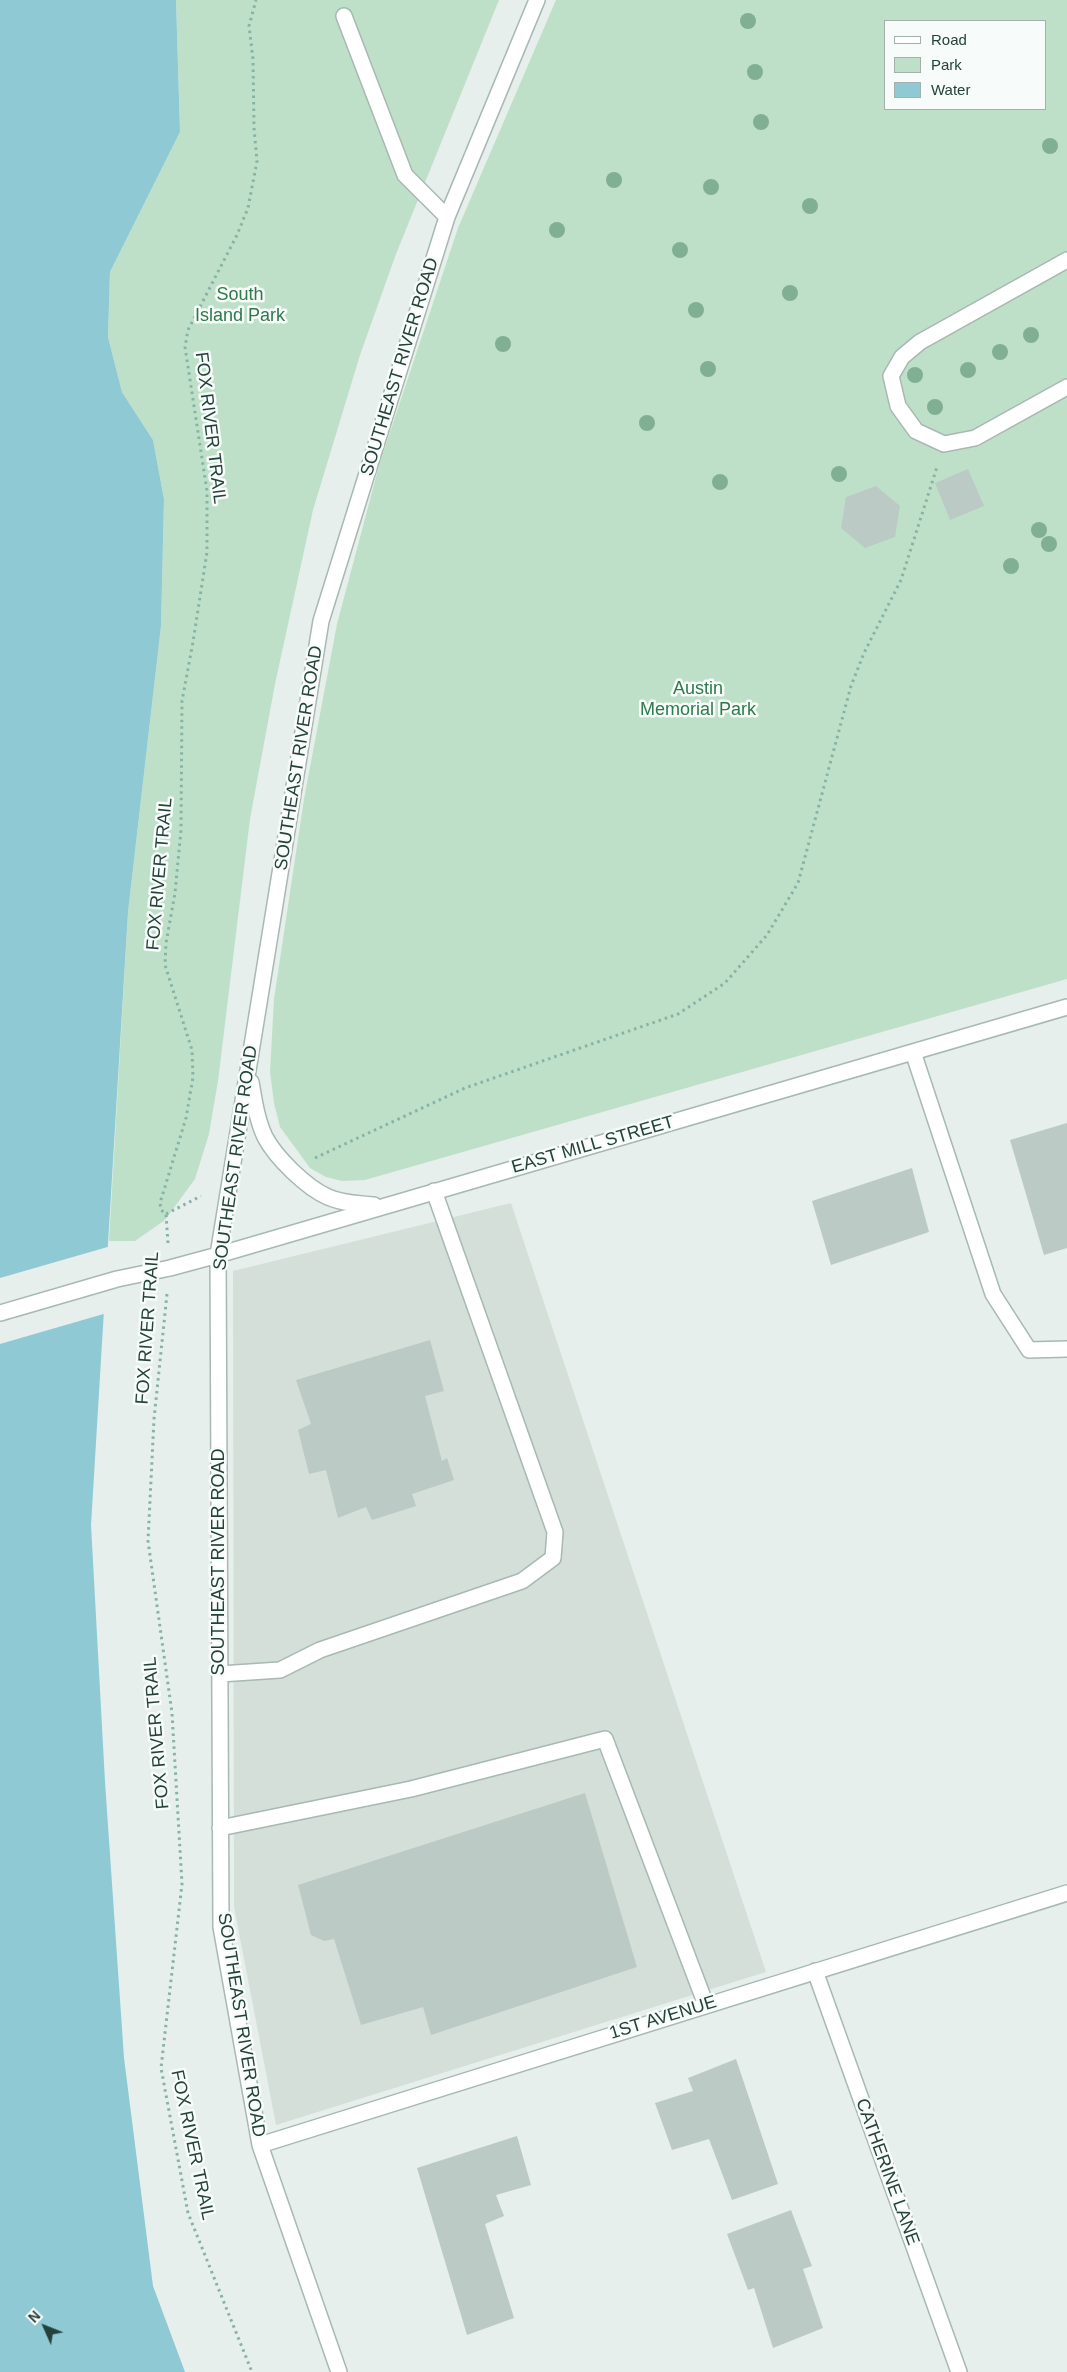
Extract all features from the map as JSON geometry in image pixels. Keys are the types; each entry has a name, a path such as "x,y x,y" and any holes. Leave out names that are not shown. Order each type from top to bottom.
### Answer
{"street":[{"name":"SOUTHEAST RIVER ROAD","path":"338,2372 260,2145 221,1927 218,1255 321,621 447,217 537,0"},
{"path":"344,16 404,174 447,217"},
{"path":"1067,260 920,342 902,357 891,376 898,406 916,430 944,444 976,438 1067,386"},
{"name":"EAST MILL STREET","path":"0,1313 117,1279 170,1268 218,1255 1067,1007"},
{"path":"913,1052 993,1294 1029,1350 1067,1349"},
{"path":"248,1069 255,1108 265,1137 287,1166 328,1197 352,1204 385,1206"},
{"path":"220,1674 280,1670 320,1650 522,1582 553,1558 555,1532 434,1191"},
{"path":"220,1828 411,1789 604,1739 706,2005"},
{"name":"1ST AVENUE","path":"260,2145 1067,1893"},
{"name":"CATHERINE LANE","path":"815,1971 959,2372"}],"path":[{"name":"FOX RIVER TRAIL","path":"252,2372 188,2213 161,2068 182,1884 172,1713 148,1541 154,1419 170,1268 166,1214 161,1210 162,1194 186,1118 193,1077 192,1050 170,982 166,958 181,830 182,701 194,642 206,552 207,491 185,347 188,330 237,235 248,208 256,171 254,59 249,26 256,0"},
{"path":"287,1166 316,1158 465,1088 678,1014 725,983 768,935 798,883 851,686 864,653 901,580 944,444"},
{"path":"166,1214 230,1181"}],"shaded area":[{"path":"511,1203 766,1972 276,2125 234,1907 233,1271"}],"green space":[{"name":"South Island Park","path":"176,0 499,0 396,254 360,355 313,510 275,684 250,819 218,1081 209,1134 195,1179 165,1220 135,1241 109,1241 128,912 161,626 164,499 153,440 122,392 108,337 110,272 180,132"},
{"name":"Austin Memorial Park","path":"556,0 1067,0 1067,979 365,1180 342,1181 326,1177 310,1168 280,1127 274,1103 270,1072 274,999 304,799 337,624 380,462 458,228"}],"water":[{"path":"0,0 176,0 180,132 110,272 108,337 122,392 153,440 164,499 161,626 128,912 91,1525 105,1782 124,2058 153,2286 185,2372 0,2372"}],"pier":[{"path":"111,1246 107,1313 0,1344 0,1278"}],"building":[{"path":"968,469 984,506 950,520 935,483"},
{"path":"876,486 900,506 895,537 865,548 841,528 846,497"},
{"path":"1067,1123 1067,1248 1044,1255 1010,1140"},
{"path":"912,1168 929,1232 831,1265 812,1201"},
{"path":"430,1340 444,1391 425,1396 442,1461 447,1458 454,1480 412,1494 416,1506 372,1520 366,1507 338,1518 326,1470 309,1474 298,1430 311,1424 296,1380"},
{"path":"585,1793 637,1967 431,2035 423,2007 361,2025 334,1939 324,1941 311,1935 298,1885"},
{"path":"736,2059 778,2184 732,2200 709,2139 672,2150 655,2103 693,2091 688,2078"},
{"path":"517,2136 531,2185 496,2195 504,2216 485,2224 514,2318 467,2335 417,2168"},
{"path":"791,2210 812,2266 803,2269 823,2328 773,2348 754,2288 748,2290 727,2234"}]}
